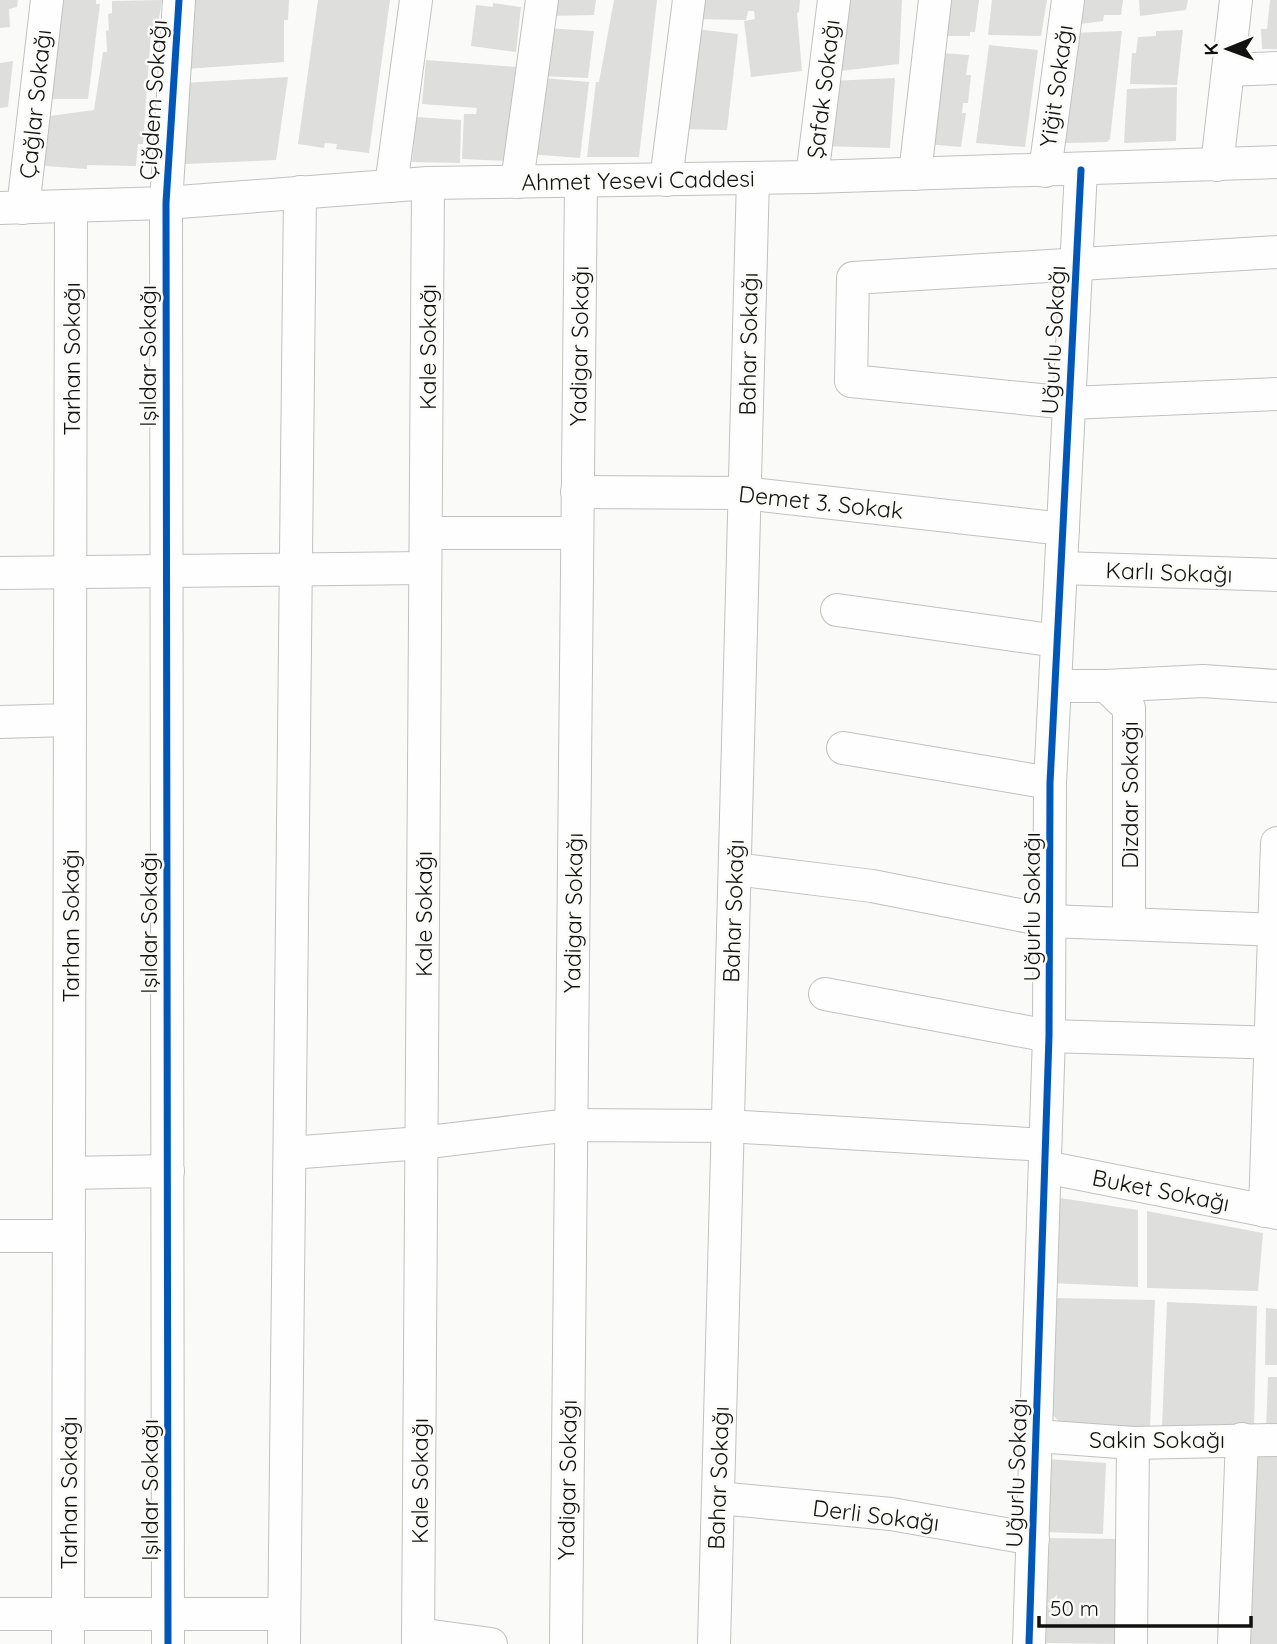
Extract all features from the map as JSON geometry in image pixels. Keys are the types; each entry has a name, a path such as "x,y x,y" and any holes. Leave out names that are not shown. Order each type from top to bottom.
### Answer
{"street":[{"name":"Çağlar Sokağı","path":"12,208 47,0"},
{"name":"Çiğdem Sokağı","path":"166,203 179,0"},
{"path":"391,186 416,0"},
{"path":"517,182 542,0"},
{"path":"666,180 689,0"},
{"name":"Şafak Sokağı","path":"812,177 834,0"},
{"path":"915,174 935,0"},
{"name":"Yiğit Sokağı","path":"1045,171 1068,0"},
{"path":"1217,165 1236,0"},
{"path":"1228,70 1277,68"},
{"name":"Ahmet Yesevi Caddesi","path":"12,208 166,203 428,183 812,177 1277,162"},
{"name":"Uğurlu Sokağı","path":"1029,1644 1049,1036 1050,783 1081,170"},
{"name":"Bahar Sokağı","path":"713,1644 753,178"},
{"name":"Yadigar Sokağı","path":"566,1644 581,181"},
{"name":"Kale Sokağı","path":"418,1639 428,183"},
{"path":"0,1614 68,1630 284,1629 300,192"},
{"name":"Işıldar Sokağı","path":"166,203 168,1630"},
{"name":"Tarhan Sokağı","path":"68,1630 71,208"},
{"path":"1277,252 853,278 851,381 1070,402 1277,394"},
{"name":"Demet 3. Sokak","path":"577,492 744,493 1063,529"},
{"path":"426,533 577,534"},
{"path":"0,573 425,568"},
{"name":"Karlı Sokağı","path":"1061,568 1277,575"},
{"path":"837,610 1057,641"},
{"path":"1055,687 1203,681 1277,687"},
{"name":"Dizdar Sokağı","path":"1106,686 1129,708 1129,924"},
{"path":"0,722 70,720"},
{"path":"843,748 1050,783"},
{"path":"1271,1212 1277,843"},
{"path":"734,869 872,886 1050,921 1275,930"},
{"path":"824,994 1049,1036 1274,1043"},
{"name":"Buket Sokağı","path":"289,1153 421,1143 570,1125 728,1126 1045,1156 1271,1212"},
{"path":"69,1173 167,1171"},
{"path":"0,1236 69,1236"},
{"name":"Sakin Sokağı","path":"1036,1436 1133,1443 1277,1440"},
{"path":"1234,1644 1242,1439"},
{"path":"1131,1644 1133,1443"},
{"name":"Derli Sokağı","path":"718,1498 891,1514 1033,1539"},
{"path":"418,1639 491,1644"}],"building":[{"path":"0,0 18,0 17,7 9,9 10,27 0,28"},
{"path":"54,0 96,0 96,4 100,4 88,99 40,99"},
{"path":"162,0 157,31 151,32 143,144 138,144 136,166 87,165 87,169 31,165 35,118 94,110 103,52 107,52 106,31 109,30 108,14 112,13 112,1"},
{"path":"188,0 289,0 288,20 284,20 284,62 186,69"},
{"path":"318,0 390,0 369,153 336,149 337,144 325,143 324,148 298,144"},
{"path":"548,0 596,0 594,15 549,16"},
{"path":"614,0 657,0 639,157 587,157 596,82 599,82"},
{"path":"692,0 800,0 797,13 802,71 751,77 744,21 755,19 754,11 748,11 746,20 690,19"},
{"path":"833,0 902,0 899,64 832,72"},
{"path":"932,0 979,0 975,32 970,32 970,36 925,36"},
{"path":"992,0 1047,0 1041,36 988,35"},
{"path":"1076,0 1123,0 1121,15 1104,15 1103,21 1073,25"},
{"path":"1139,0 1188,0 1186,10 1140,16"},
{"path":"1270,0 1277,0 1277,49 1262,49 1261,29 1267,29"},
{"path":"493,3 521,7 516,52 471,46 476,5 493,7"},
{"path":"544,28 594,31 588,78 539,76"},
{"path":"688,28 738,34 727,130 674,129"},
{"path":"1183,30 1177,85 1130,84 1132,53 1136,53 1138,37 1156,36 1156,31"},
{"path":"1122,31 1110,139 1107,142 1066,143 1070,33"},
{"path":"989,45 1038,50 1025,147 976,143"},
{"path":"926,52 969,55 966,75 971,75 968,103 963,103 962,113 966,113 961,147 916,143"},
{"path":"426,60 517,67 506,161 462,159 464,114 476,114 477,108 422,104"},
{"path":"13,61 8,107 0,108 0,63"},
{"path":"288,77 276,160 186,164 175,157 184,83"},
{"path":"544,78 589,82 580,158 528,154"},
{"path":"895,78 890,148 820,146 831,81"},
{"path":"1177,87 1176,141 1124,143 1127,89"},
{"path":"416,117 461,120 460,163 412,162"},
{"path":"1054,1197 1138,1210 1138,1287 1051,1283"},
{"path":"1147,1211 1263,1233 1258,1291 1147,1288"},
{"path":"1055,1298 1155,1300 1150,1428 1064,1427 1052,1414"},
{"path":"1167,1302 1257,1306 1254,1429 1162,1428"},
{"path":"1266,1308 1277,1309 1277,1365 1265,1365"},
{"path":"1268,1377 1277,1377 1277,1431 1266,1431"},
{"path":"1277,1450 1277,1644 1246,1644 1255,1451"},
{"path":"1047,1459 1106,1463 1103,1534 1044,1532"},
{"path":"1045,1538 1122,1539 1120,1644 1040,1643"}],"cycle path":[{"path":"168,1644 166,203 179,0"},
{"path":"1029,1644 1049,1036 1050,783 1081,170"}]}
